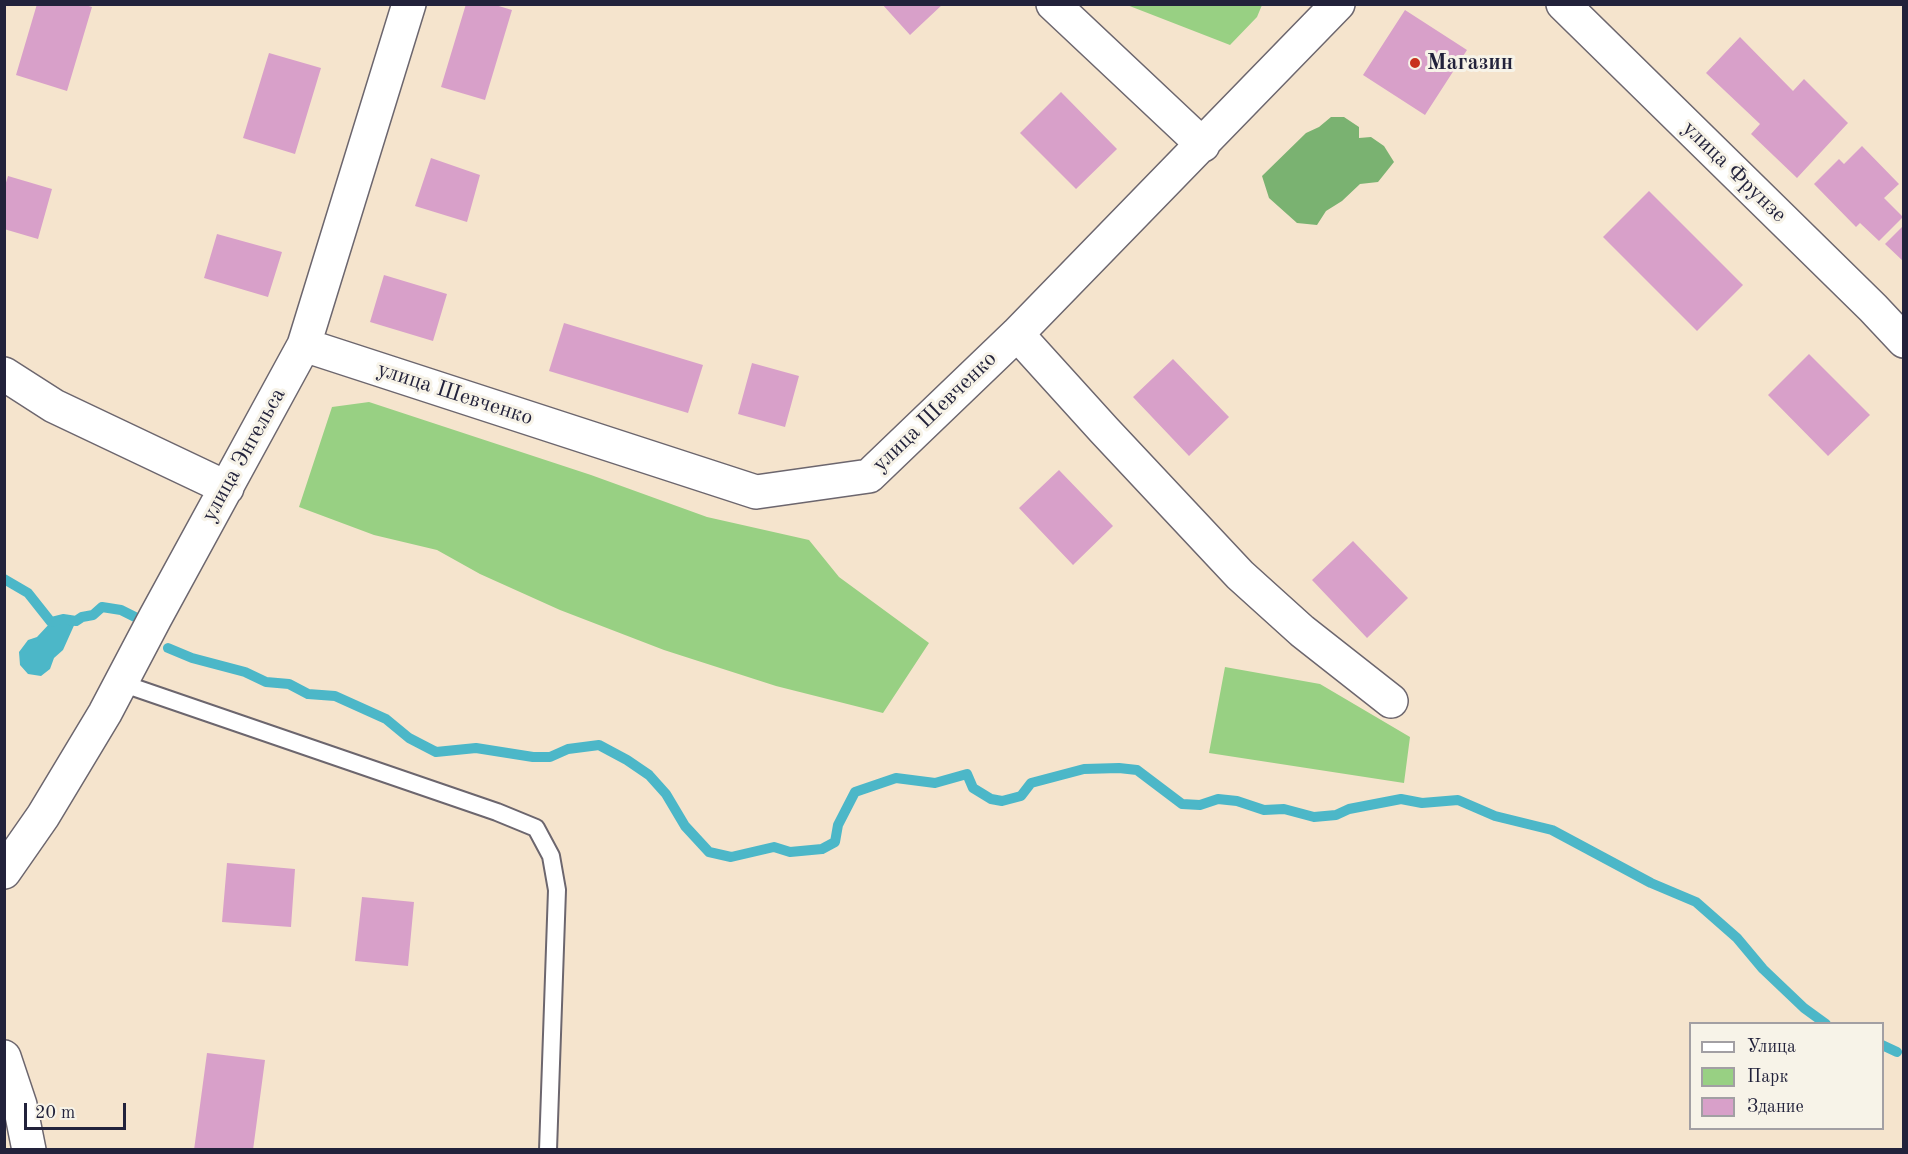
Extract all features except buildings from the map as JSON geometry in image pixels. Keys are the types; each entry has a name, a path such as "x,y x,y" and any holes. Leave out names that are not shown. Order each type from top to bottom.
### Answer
{"street":[{"name":"улица Энгельса","path":"4,872 43,816 105,713 304,345 409,4"},
{"path":"1053,4 1203,145"},
{"name":"улица Шевченко","path":"304,345 756,492 869,476 1017,333 1203,145 1338,4"},
{"name":"улица Фрунзе","path":"1563,4 1904,341"},
{"path":"1017,333 1240,575 1302,631 1391,701"},
{"path":"4,374 54,406 226,488"},
{"path":"4,1057 21,1106 29,1149"}],"lane":[{"path":"121,683 497,812 536,828 551,856 557,890 548,1149"}],"green space":[{"path":"1127,5 1262,5 1257,17 1230,45"},
{"path":"1331,117 1344,117 1359,127 1359,138 1371,137 1384,146 1394,162 1378,182 1360,184 1342,201 1326,211 1317,225 1297,223 1269,198 1262,176 1306,133 1319,127"},
{"path":"369,402 591,475 707,517 809,540 839,577 929,643 883,713 776,686 664,650 560,610 480,574 437,550 374,535 299,507 332,407"},
{"path":"1225,667 1320,684 1410,737 1404,783 1209,753"}],"water":[{"path":"76,621 63,650 54,658 50,669 41,676 28,674 20,665 19,652 28,640 37,637 51,622"}],"waterway":[{"path":"4,579 28,593 51,622 63,619 76,621 93,615 102,607 121,610 135,617"},
{"path":"168,648 192,658 245,672 266,682 289,684 308,694 335,696 386,719 409,738 436,752 476,748 533,757 550,757 568,749 599,745 649,775 666,794 685,826 709,852 731,857 774,847 790,852 822,849 835,842 838,825 855,792 896,778 935,783 967,774 973,788 991,799 1002,801 1021,796 1031,783 1084,769 1119,768 1137,770 1182,804 1200,805 1218,799 1237,801 1264,810 1284,809 1314,817 1336,815 1349,809 1401,799 1422,803 1458,800 1495,816 1552,830 1651,883 1696,902 1737,938 1763,969 1804,1008 1823,1022"},
{"path":"1884,1046 1897,1052"}],"place":[{"name":"Магазин","path":"1415,63"}]}
